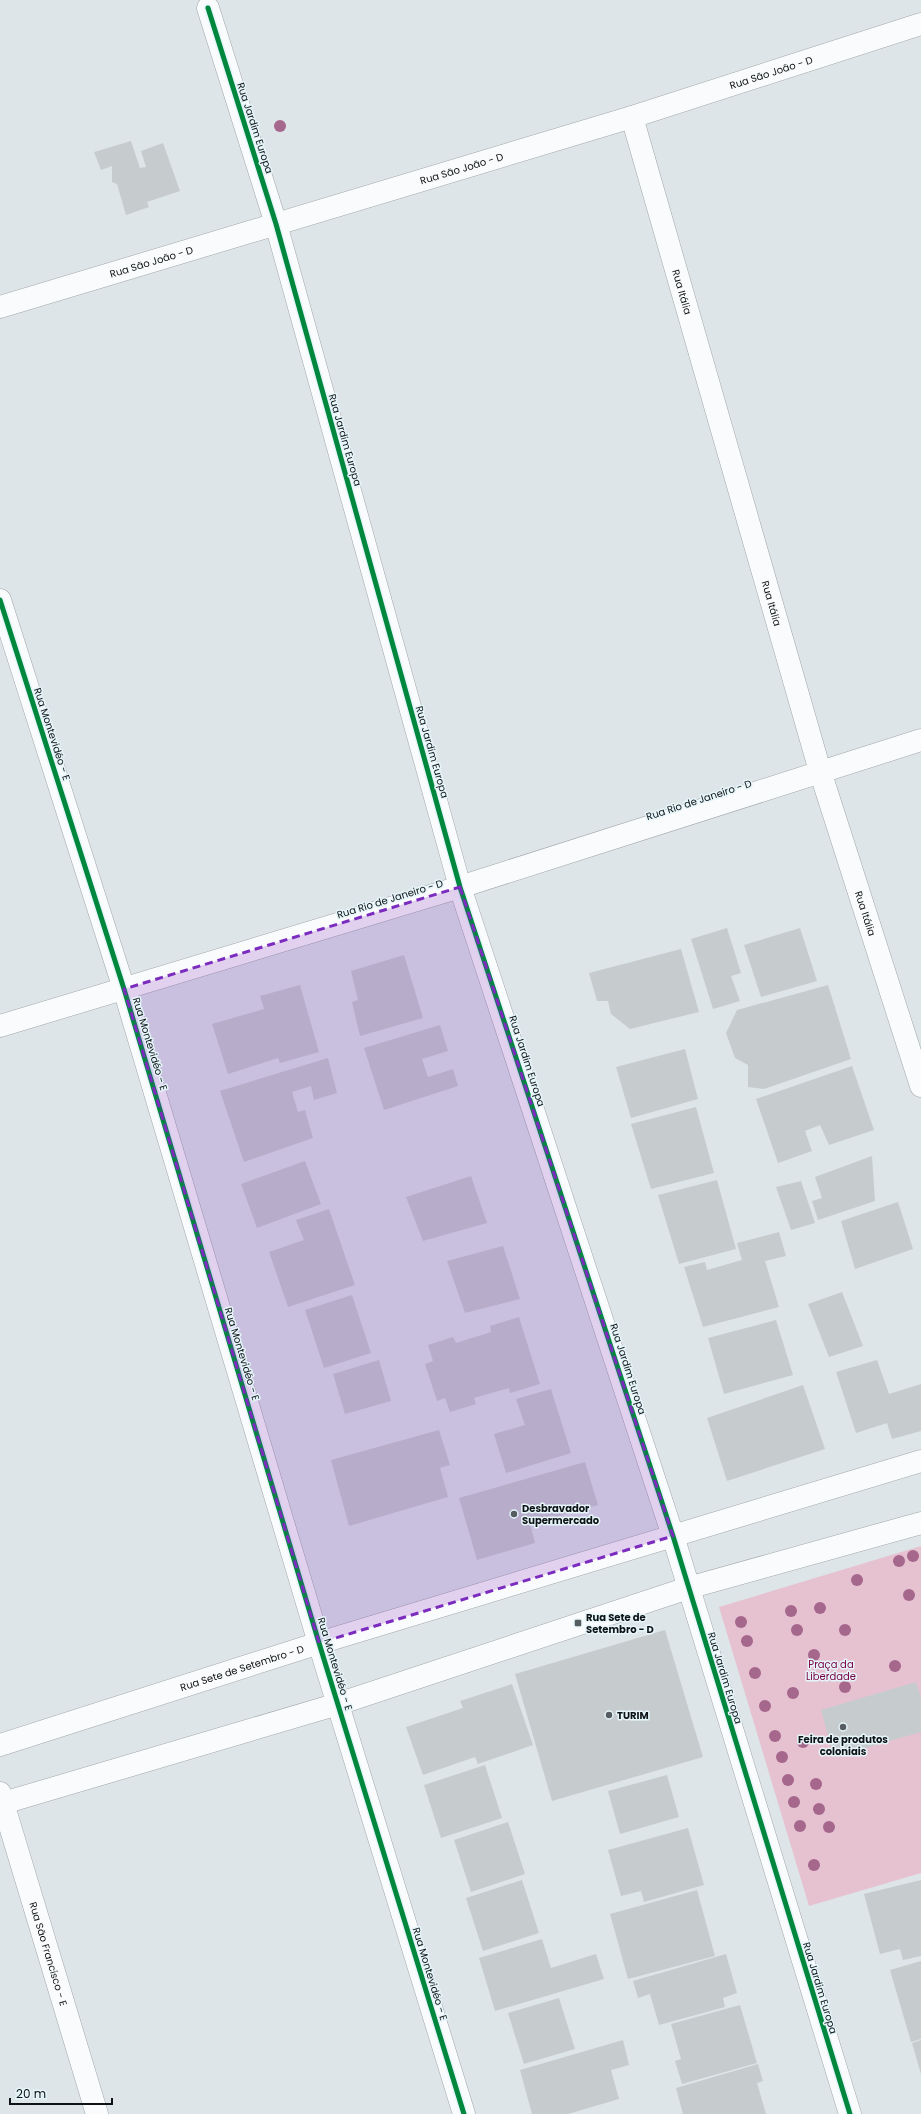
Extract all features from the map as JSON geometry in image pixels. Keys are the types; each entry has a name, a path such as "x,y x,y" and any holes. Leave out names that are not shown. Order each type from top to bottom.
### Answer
{"street":[{"name":"Rua Jardim Europa","path":"208,8 276,224 460,887 673,1536 850,2114"},
{"name":"Rua São João - D","path":"0,307 632,117 921,24"},
{"name":"Rua Itália","path":"632,117 820,771 921,1086"},
{"name":"Rua Montevidéo - E","path":"0,600 124,989 319,1643 464,2114"},
{"name":"Rua Rio de Janeiro - D","path":"0,1026 460,887 921,740"},
{"name":"Rua Sete de Setembro - D","path":"0,1745 319,1643 921,1461"},
{"path":"1,1800 338,1704 688,1588 921,1523"},
{"name":"Rua São Francisco - E","path":"1,1800 97,2114"}],"highlighted area":[{"path":"460,887 673,1536 319,1643 124,989"}],"green space":[{"name":"Praça da Liberdade","path":"921,1546 921,1873 809,1906 719,1607"}],"building":[{"path":"131,141 140,168 146,167 141,151 163,143 180,191 147,202 149,207 126,215 117,184 112,182 112,166 101,170 94,152"},
{"path":"727,928 741,973 731,976 740,1001 713,1009 691,939"},
{"path":"800,928 817,981 761,997 744,945"},
{"path":"681,949 699,1012 630,1029 611,1014 608,1001 597,1001 589,973"},
{"path":"404,955 423,1018 360,1036 352,1002 358,1000 351,971"},
{"path":"300,985 319,1052 280,1063 278,1058 228,1074 212,1024 264,1009 260,996"},
{"path":"828,985 851,1059 764,1089 748,1087 748,1065 735,1058 726,1033 737,1010"},
{"path":"440,1025 448,1051 422,1059 428,1077 453,1069 458,1086 384,1110 364,1048"},
{"path":"685,1049 698,1099 631,1118 616,1067"},
{"path":"328,1058 337,1093 314,1100 311,1086 292,1092 298,1112 305,1110 313,1138 244,1162 220,1091"},
{"path":"852,1066 874,1130 829,1145 820,1125 805,1131 812,1151 778,1163 756,1099"},
{"path":"696,1107 714,1173 651,1189 631,1124"},
{"path":"872,1156 875,1201 818,1220 812,1201 822,1198 815,1177"},
{"path":"305,1161 321,1204 257,1228 241,1184"},
{"path":"471,1176 487,1223 423,1241 406,1197"},
{"path":"717,1180 736,1249 679,1264 658,1195"},
{"path":"801,1181 815,1223 791,1230 776,1187"},
{"path":"898,1202 913,1249 855,1269 841,1221"},
{"path":"329,1209 355,1285 288,1307 269,1252 304,1240 296,1220"},
{"path":"779,1232 786,1256 765,1261 779,1307 703,1327 684,1267 705,1262 707,1270 742,1260 737,1243"},
{"path":"503,1246 520,1299 465,1313 447,1261"},
{"path":"842,1292 863,1346 829,1357 808,1304"},
{"path":"352,1295 371,1353 324,1368 305,1310"},
{"path":"519,1317 540,1384 510,1393 509,1388 474,1398 476,1404 450,1412 445,1398 437,1401 425,1364 433,1361 428,1345 453,1337 456,1343 491,1332 490,1326"},
{"path":"776,1320 793,1375 724,1394 708,1338"},
{"path":"379,1360 391,1401 345,1414 333,1374"},
{"path":"877,1360 889,1394 921,1384 921,1431 892,1439 887,1423 856,1433 836,1372"},
{"path":"803,1385 825,1449 727,1481 707,1418"},
{"path":"551,1389 571,1453 506,1473 494,1434 525,1425 516,1399"},
{"path":"439,1430 450,1465 440,1468 448,1497 349,1526 331,1460"},
{"name":"Desbravador Supermercado","path":"585,1462 598,1505 530,1524 535,1543 477,1560 459,1498"},
{"name":"TURIM","path":"665,1630 703,1757 552,1801 515,1674"},
{"path":"916,1682 921,1698 921,1732 834,1757 821,1710"},
{"path":"512,1684 533,1745 478,1764 475,1757 423,1775 406,1727 463,1708 460,1701"},
{"path":"485,1765 502,1818 441,1838 424,1785"},
{"path":"667,1775 679,1817 620,1834 608,1791"},
{"path":"508,1822 525,1874 471,1892 454,1840"},
{"path":"688,1828 704,1885 644,1902 641,1891 621,1896 608,1850"},
{"path":"522,1880 539,1933 483,1951 466,1898"},
{"path":"921,1880 921,1956 903,1960 900,1949 880,1954 864,1894"},
{"path":"697,1890 715,1956 628,1979 610,1914"},
{"path":"542,1939 551,1968 596,1954 604,1979 495,2011 479,1958"},
{"path":"726,1954 737,1993 723,1998 725,2007 659,2025 650,1994 638,1998 633,1981"},
{"path":"921,1961 921,2039 911,2042 890,1970"},
{"path":"559,1998 575,2049 524,2064 508,2013"},
{"path":"740,2005 757,2063 682,2084 675,2061 681,2059 671,2024"},
{"path":"623,2040 629,2065 611,2070 619,2099 568,2114 532,2114 520,2070"},
{"path":"921,2040 921,2074 912,2043"},
{"path":"758,2064 763,2081 757,2083 766,2114 683,2114 676,2088"}],"cycle path":[{"path":"208,8 276,224 460,887 673,1536 850,2114"},
{"path":"0,600 124,989 319,1643 464,2114"}],"place":[{"name":"Desbravador Supermercado","path":"514,1514"},
{"name":"Rua Sete de Setembro - D","path":"578,1623"},
{"name":"TURIM","path":"609,1715"},
{"name":"Feira de produtos coloniais","path":"843,1727"}]}
